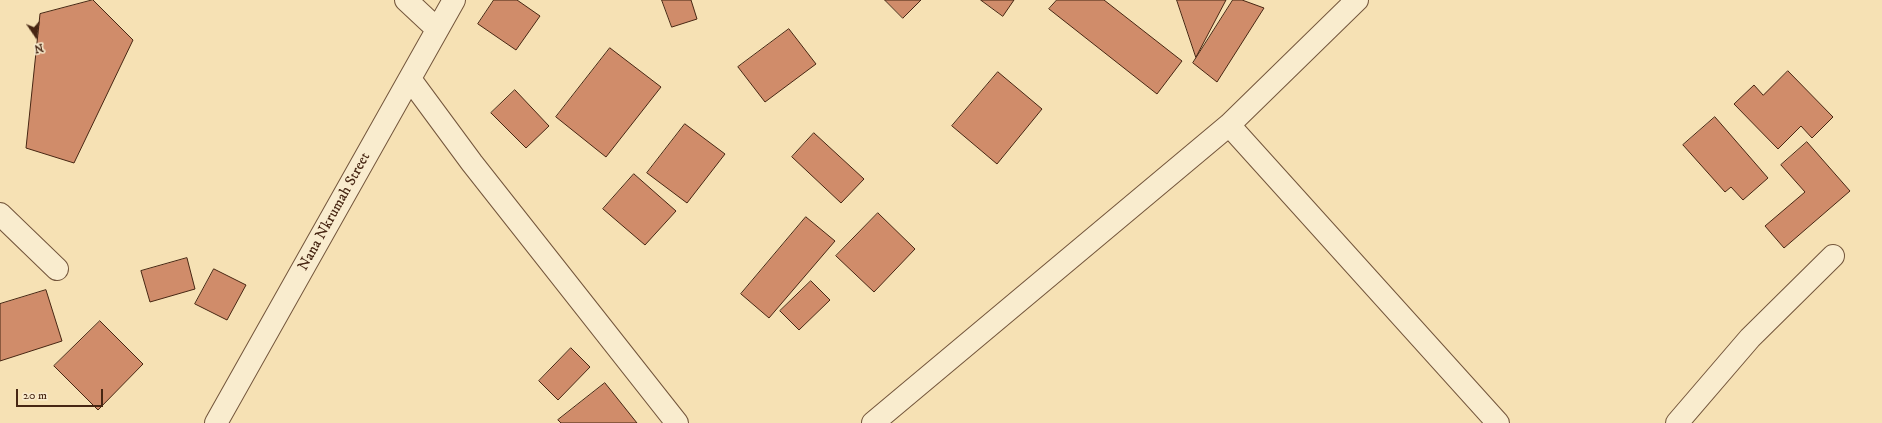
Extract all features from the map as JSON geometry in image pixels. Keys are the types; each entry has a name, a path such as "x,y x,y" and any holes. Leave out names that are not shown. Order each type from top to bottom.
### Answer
{"street":[{"path":"406,0 437,29"},
{"name":"Nana Nkrumah Street","path":"216,423 454,0"},
{"path":"873,423 1229,125 1357,0"},
{"path":"410,79 472,163 676,423"},
{"path":"1229,125 1498,423"},
{"path":"0,214 57,269"},
{"path":"1677,423 1750,338 1833,256"}],"building":[{"path":"93,0 133,40 74,163 26,148 40,14"},
{"path":"494,0 517,0 540,16 516,50 478,24"},
{"path":"662,0 691,0 697,19 672,27"},
{"path":"885,0 921,0 903,18"},
{"path":"981,0 1014,0 1003,16"},
{"path":"1057,0 1104,0 1182,61 1157,94 1049,9"},
{"path":"1177,0 1226,0 1196,57"},
{"path":"1233,0 1242,0 1264,8 1217,82 1193,63"},
{"path":"789,29 816,64 765,102 738,67"},
{"path":"610,48 661,87 606,157 556,117"},
{"path":"1788,71 1833,117 1812,138 1801,126 1778,149 1734,104 1754,85 1763,95"},
{"path":"998,72 1042,109 997,164 952,126"},
{"path":"515,90 549,126 526,148 491,113"},
{"path":"1715,117 1768,178 1743,200 1731,187 1725,192 1683,145"},
{"path":"685,124 725,154 687,203 647,173"},
{"path":"814,133 864,179 841,203 792,157"},
{"path":"1807,142 1850,191 1784,248 1765,226 1805,192 1781,165"},
{"path":"634,174 676,211 645,245 603,209"},
{"path":"878,213 915,249 874,292 836,256"},
{"path":"806,217 835,241 769,318 741,294"},
{"path":"187,258 195,289 150,302 141,271"},
{"path":"214,269 246,285 227,320 195,304"},
{"path":"811,281 830,300 799,330 780,311"},
{"path":"46,290 62,341 0,361 0,304"},
{"path":"100,321 143,364 98,410 54,366"},
{"path":"571,348 590,367 558,400 539,381"},
{"path":"605,383 637,423 561,423 558,420"}]}
